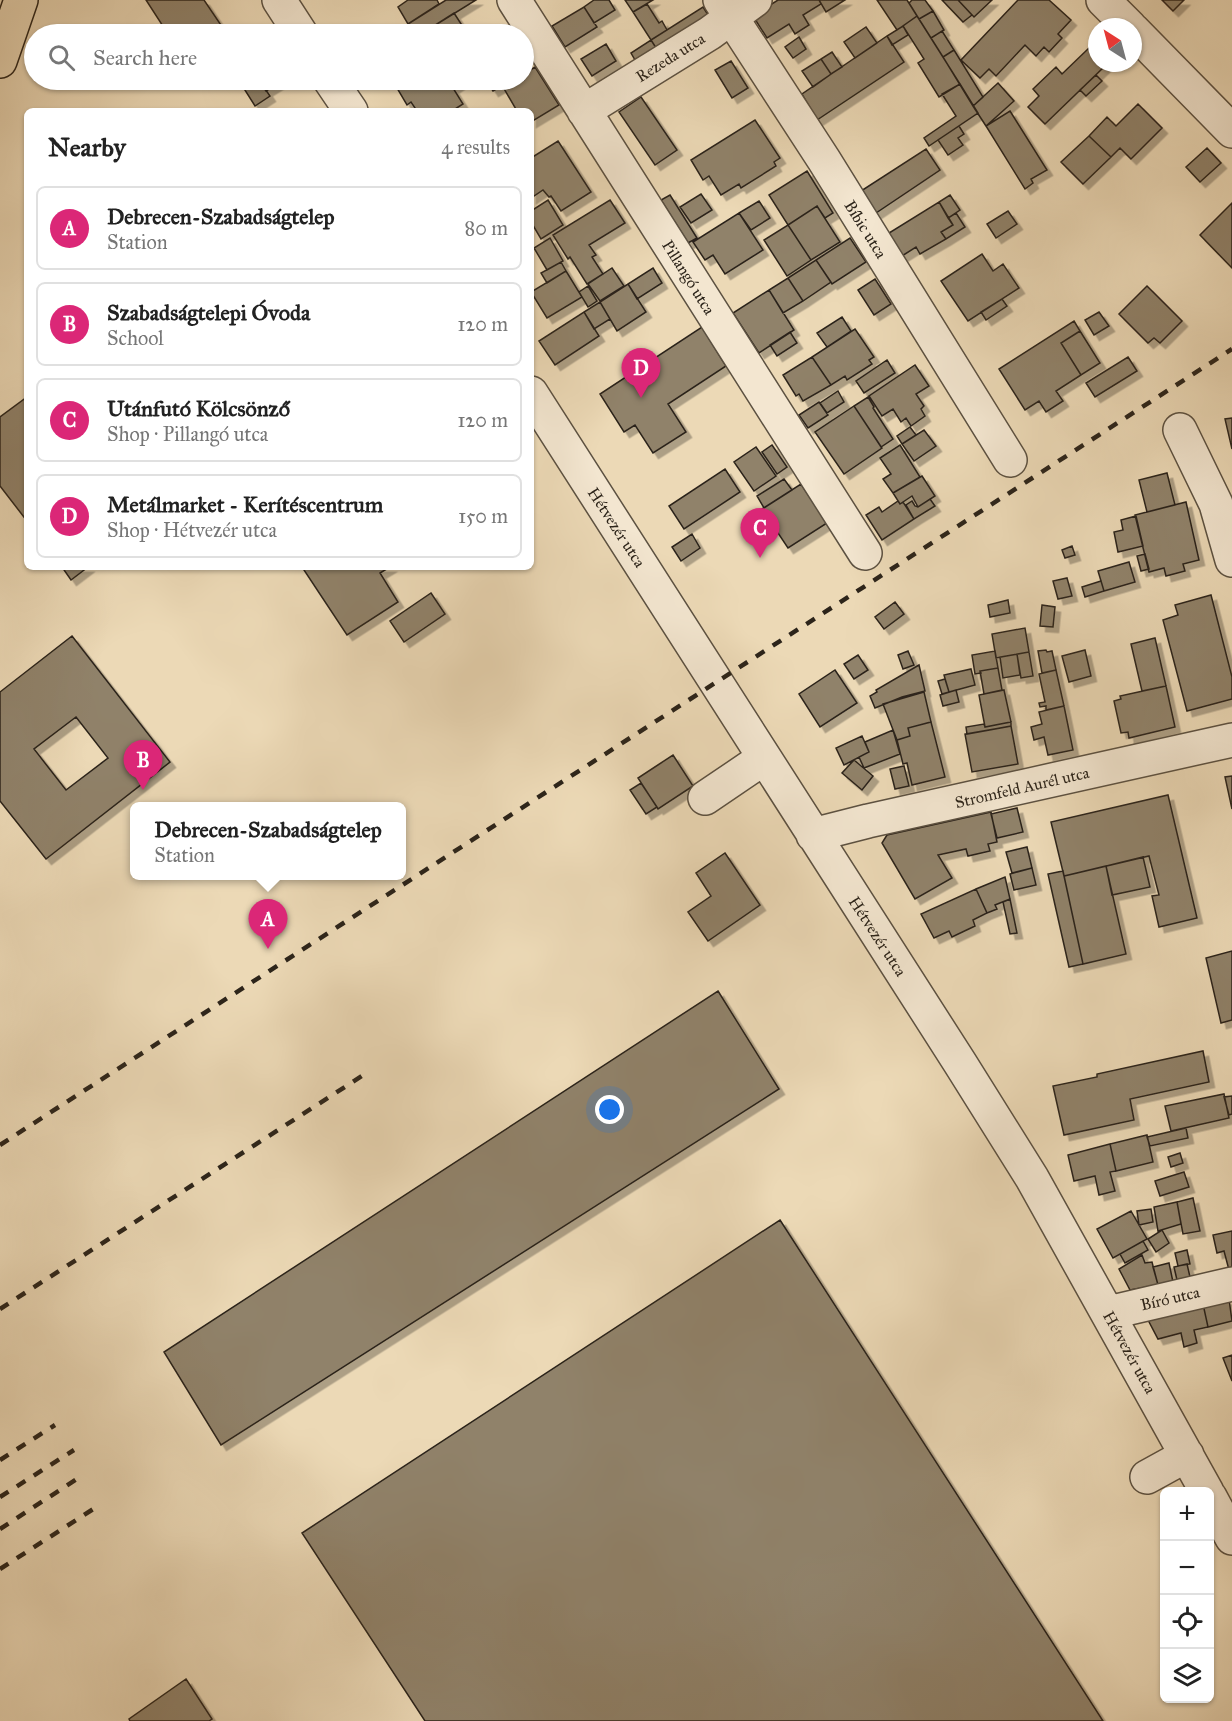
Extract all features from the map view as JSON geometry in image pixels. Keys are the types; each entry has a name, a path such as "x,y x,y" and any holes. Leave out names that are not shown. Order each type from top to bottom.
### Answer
{"main road":[{"path":"0,61 21,0"}],"street":[{"path":"279,0 295,24"},
{"name":"Pillangó utca","path":"514,0 529,24"},
{"path":"1103,0 1121,18"},
{"name":"Rezeda utca","path":"584,111 710,33 735,6"},
{"name":"Bíbic utca","path":"735,6 824,160 1010,460"},
{"name":"Pillangó utca","path":"534,32 865,554"},
{"path":"1142,39 1232,131"},
{"path":"337,90 349,108"},
{"name":"Hétvezér utca","path":"534,398 1032,1178 1205,1487"},
{"path":"1180,430 1216,504 1232,560"},
{"name":"Stromfeld Aurél utca","path":"813,836 868,821 1232,740"},
{"path":"705,798 765,758"},
{"name":"Bíró utca","path":"1108,1313 1232,1284"},
{"path":"1147,1477 1187,1455"},
{"path":"1214,1506 1232,1538"}],"building":[{"path":"146,0 204,0 220,24 162,24"},
{"path":"408,0 437,0 439,4 408,24 398,7"},
{"path":"446,0 476,0 437,24 408,24"},
{"path":"594,0 609,0 615,10 594,23 584,7"},
{"path":"625,0 653,0 633,12"},
{"path":"778,0 819,0 821,4 803,15 809,25 795,34 789,24 767,38 753,16"},
{"path":"819,0 845,0 826,12"},
{"path":"877,0 907,0 917,16 897,30"},
{"path":"912,0 925,0 933,11 919,19 909,3"},
{"path":"942,0 958,0 972,15 963,22"},
{"path":"958,0 992,0 974,17"},
{"path":"1018,0 1049,0 1071,20 1058,34 1062,38 1049,52 1044,47 1036,56 1025,45 996,76 989,69 980,78 961,60"},
{"path":"1162,0 1184,0 1173,11"},
{"path":"647,4 659,23 662,21 667,30 651,40 633,12"},
{"path":"584,7 597,27 565,47 552,26"},
{"path":"703,7 712,21 660,54 651,40"},
{"path":"933,11 944,30 931,38 919,19"},
{"path":"454,13 461,24 437,24"},
{"path":"917,16 960,84 939,97 918,63 924,59 903,26"},
{"path":"903,26 908,35 892,45 887,36"},
{"path":"866,27 877,43 855,58 844,42"},
{"path":"942,31 954,50 943,57 931,38"},
{"path":"887,36 904,62 817,120 802,94"},
{"path":"799,37 806,49 793,58 785,47"},
{"path":"651,40 660,54 639,67 631,53"},
{"path":"606,44 616,61 592,76 581,59"},
{"path":"1088,49 1088,72 1099,72 1045,124 1028,107 1039,96 1033,89 1056,67 1062,74"},
{"path":"954,50 983,97 973,106 943,57"},
{"path":"832,52 842,67 831,74 821,59"},
{"path":"821,59 831,74 813,87 802,71"},
{"path":"731,61 748,88 732,98 715,70"},
{"path":"534,68 559,105 534,120 534,108 515,108 505,90 534,90"},
{"path":"1096,75 1102,81 1086,96 1080,90"},
{"path":"998,83 1014,101 986,126 973,106"},
{"path":"960,84 978,113 929,146 924,138 956,116 942,94"},
{"path":"245,90 266,90 270,96 255,106"},
{"path":"398,90 454,90 463,104 457,108 415,108 411,102 407,105"},
{"path":"641,97 677,150 655,165 619,112"},
{"path":"1138,104 1162,128 1131,159 1120,148 1111,157 1089,136 1107,117 1116,126"},
{"path":"1010,111 1047,170 1031,179 1033,183 1025,189 986,126"},
{"path":"755,120 780,158 774,162 776,166 741,188 739,184 721,195 709,176 703,180 691,160"},
{"path":"959,126 964,134 958,138 963,145 948,155 938,140"},
{"path":"1089,136 1111,157 1083,184 1061,162"},
{"path":"558,141 591,192 561,211 551,196 549,197 543,190 534,196 534,156"},
{"path":"1207,148 1221,163 1200,182 1186,167"},
{"path":"926,149 940,170 876,213 861,191"},
{"path":"807,171 833,213 825,218 817,206 788,225 769,195"},
{"path":"701,194 712,210 691,223 680,207"},
{"path":"670,195 697,238 688,243 661,200"},
{"path":"950,195 960,210 948,218 939,202"},
{"path":"548,200 563,225 541,239 534,227 534,209"},
{"path":"610,200 625,223 589,245 596,255 592,257 603,274 587,284 553,235"},
{"path":"759,201 770,218 751,230 739,213"},
{"path":"939,202 953,225 941,232 946,239 920,254 916,247 902,256 889,233"},
{"path":"1232,203 1232,268 1200,235"},
{"path":"817,206 840,242 811,260 788,225"},
{"path":"1008,211 1017,224 996,238 987,224"},
{"path":"739,213 763,250 725,274 713,255 705,260 693,242"},
{"path":"956,213 965,227 946,239 941,232 953,225 948,218"},
{"path":"788,225 811,260 787,276 764,240"},
{"path":"550,238 563,261 547,270 534,248"},
{"path":"850,238 866,262 832,284 816,260"},
{"path":"982,254 993,271 1003,264 1019,288 968,321 941,281"},
{"path":"816,260 831,282 803,301 788,278"},
{"path":"561,262 566,271 547,283 541,273"},
{"path":"612,268 624,286 600,301 588,284"},
{"path":"653,268 662,283 637,299 628,284"},
{"path":"566,271 582,297 547,318 534,297 534,290"},
{"path":"788,278 803,301 783,313 769,290"},
{"path":"875,279 891,304 874,315 858,290"},
{"path":"628,284 646,312 617,331 600,302"},
{"path":"588,286 597,301 588,307 579,292"},
{"path":"1147,286 1182,321 1160,343 1154,338 1148,343 1119,314"},
{"path":"769,290 794,330 759,353 733,313"},
{"path":"1002,299 1007,306 986,320 981,312"},
{"path":"600,302 610,319 594,329 584,312"},
{"path":"584,312 599,336 555,365 539,341"},
{"path":"1099,312 1109,326 1094,335 1085,320"},
{"path":"842,317 851,331 827,347 817,333"},
{"path":"1074,321 1080,331 1061,343 1081,375 1056,391 1063,401 1046,412 1039,401 1025,410 999,369"},
{"path":"702,327 726,366 668,404 686,432 653,453 635,425 624,432 600,394"},
{"path":"855,329 874,357 869,360 872,364 847,380 845,376 831,385 812,357"},
{"path":"1080,331 1100,363 1081,375 1061,343"},
{"path":"790,332 797,343 777,356 770,345"},
{"path":"812,357 831,385 803,401 799,394 796,396 783,375"},
{"path":"1128,357 1137,371 1095,397 1086,383"},
{"path":"887,360 895,373 864,393 856,381"},
{"path":"915,365 929,386 916,394 924,406 921,409 925,416 911,426 906,418 901,422 893,409 882,416 869,396"},
{"path":"838,391 844,402 827,413 820,403"},
{"path":"868,397 893,439 881,447 854,406"},
{"path":"24,399 24,517 0,486 0,417"},
{"path":"819,402 828,415 808,428 799,415"},
{"path":"854,406 882,448 844,474 815,432"},
{"path":"1232,418 1232,449 1225,419"},
{"path":"910,427 916,435 902,444 897,436"},
{"path":"924,430 936,446 914,461 902,444"},
{"path":"772,445 787,467 777,474 762,452"},
{"path":"900,445 920,477 893,493 883,479 891,474 880,458"},
{"path":"756,447 776,476 754,491 734,462"},
{"path":"725,469 740,492 684,529 669,506"},
{"path":"1167,473 1175,505 1147,512 1139,480"},
{"path":"922,476 935,496 918,507 912,496 900,504 893,493"},
{"path":"784,479 792,490 764,508 757,496"},
{"path":"801,484 827,523 788,548 762,509"},
{"path":"930,499 935,506 914,519 906,505 912,501 918,507"},
{"path":"898,501 900,504 903,502 914,519 882,540 866,515 879,507 882,512"},
{"path":"1186,502 1199,560 1183,564 1185,571 1166,576 1164,568 1149,572 1135,515"},
{"path":"1136,516 1143,546 1118,552 1114,532 1123,530 1121,520"},
{"path":"692,534 700,548 681,561 672,547"},
{"path":"1072,546 1075,555 1065,558 1062,550"},
{"path":"1145,554 1149,569 1141,571 1137,556"},
{"path":"1129,562 1135,582 1104,591 1098,571"},
{"path":"64,570 84,570 71,580"},
{"path":"304,570 385,570 380,573 398,602 347,635"},
{"path":"1067,578 1072,596 1058,599 1053,581"},
{"path":"1101,581 1104,591 1085,597 1082,587"},
{"path":"431,593 445,614 404,642 390,621"},
{"path":"1211,595 1232,677 1232,699 1187,711 1163,620 1178,615 1175,605"},
{"path":"1008,600 1010,613 990,617 988,605"},
{"path":"895,602 904,614 884,629 875,617"},
{"path":"1042,605 1055,607 1053,627 1040,626"},
{"path":"1025,628 1029,652 996,658 992,634"},
{"path":"72,636 170,762 46,859 0,801 0,692","holes":["76,717 108,758 66,790 34,749"]},
{"path":"1155,638 1166,686 1142,691 1131,644"},
{"path":"1046,650 1047,652 1052,651 1056,670 1042,673 1038,651"},
{"path":"1085,650 1091,676 1069,682 1062,656"},
{"path":"908,651 914,665 903,669 898,655"},
{"path":"995,651 998,668 975,674 972,655"},
{"path":"1029,652 1033,676 1021,678 1017,654"},
{"path":"1017,654 1020,675 1003,678 1000,657"},
{"path":"858,655 868,670 854,679 844,664"},
{"path":"919,665 925,691 875,708 870,696 877,692 876,690"},
{"path":"998,668 1002,690 984,694 980,671"},
{"path":"971,669 975,685 949,692 944,675"},
{"path":"835,670 857,703 820,727 799,694"},
{"path":"1056,670 1064,706 1046,710 1046,706 1040,707 1039,703 1045,702 1039,674"},
{"path":"945,679 949,692 942,694 938,681"},
{"path":"1166,686 1175,727 1129,738 1128,732 1121,733 1114,701 1121,699 1120,696"},
{"path":"956,690 959,702 943,706 940,695"},
{"path":"1004,690 1011,722 985,727 979,695"},
{"path":"924,692 931,722 908,728 910,736 897,740 883,704"},
{"path":"1064,706 1073,750 1048,755 1044,737 1034,740 1031,727 1042,724 1039,712"},
{"path":"931,722 945,777 912,785 907,763 903,764 897,740 910,736 908,728"},
{"path":"1011,722 1011,726 967,734 966,727 984,724 985,727"},
{"path":"1011,726 1018,764 972,772 965,734"},
{"path":"893,730 900,754 864,768 859,757 869,752 865,742"},
{"path":"862,736 869,752 844,765 836,748"},
{"path":"673,755 693,786 658,809 638,778"},
{"path":"854,760 873,776 862,790 842,773"},
{"path":"904,766 909,786 895,789 890,769"},
{"path":"1232,776 1232,809 1225,777"},
{"path":"641,783 657,807 646,814 630,790"},
{"path":"1168,795 1197,918 1159,927 1152,896 1159,895 1149,856 1064,876 1051,822"},
{"path":"1017,808 1023,832 997,838 991,814"},
{"path":"991,812 997,842 988,844 990,851 968,856 966,849 938,855 952,878 915,899 882,843 887,835"},
{"path":"1027,847 1032,868 1012,873 1006,852"},
{"path":"725,853 760,905 708,941 688,912 711,896 696,873"},
{"path":"1143,857 1150,887 1112,895 1106,866"},
{"path":"1106,866 1126,954 1083,964 1064,876"},
{"path":"1032,868 1036,885 1014,890 1010,874"},
{"path":"1063,871 1083,964 1069,967 1048,874"},
{"path":"1005,877 1010,899 995,905 997,909 987,913 976,889"},
{"path":"976,889 987,913 973,920 975,926 952,937 949,931 934,938 921,914"},
{"path":"1010,899 1017,933 1010,934 1003,902"},
{"path":"1232,951 1232,1020 1221,1023 1206,958"},
{"path":"718,991 779,1089 221,1445 164,1352"},
{"path":"1203,1051 1209,1082 1130,1099 1134,1120 1064,1135 1053,1086"},
{"path":"1224,1094 1229,1118 1171,1131 1165,1106"},
{"path":"1232,1096 1232,1114 1229,1115 1224,1097"},
{"path":"1186,1128 1188,1138 1150,1146 1147,1137"},
{"path":"1147,1135 1153,1162 1116,1171 1110,1144"},
{"path":"1110,1144 1116,1171 1110,1172 1115,1191 1099,1195 1095,1176 1074,1181 1068,1155"},
{"path":"1180,1153 1183,1163 1171,1167 1168,1157"},
{"path":"1184,1172 1189,1187 1160,1196 1155,1181"},
{"path":"1193,1198 1200,1231 1183,1234 1177,1202"},
{"path":"1177,1202 1181,1224 1158,1231 1154,1207"},
{"path":"1151,1209 1153,1222 1139,1225 1137,1211"},
{"path":"1131,1211 1147,1239 1113,1258 1097,1229"},
{"path":"780,1220 1103,1721 425,1721 302,1533"},
{"path":"1162,1230 1169,1243 1156,1252 1148,1239"},
{"path":"1232,1231 1232,1270 1229,1270 1224,1251 1217,1253 1213,1235"},
{"path":"1143,1241 1148,1250 1125,1263 1120,1254"},
{"path":"1187,1250 1190,1264 1178,1266 1175,1253"},
{"path":"1142,1255 1145,1263 1152,1262 1158,1285 1130,1290 1119,1269"},
{"path":"1169,1263 1173,1282 1158,1285 1153,1267"},
{"path":"1187,1264 1190,1277 1177,1280 1174,1267"},
{"path":"1229,1299 1232,1321 1208,1327 1203,1304"},
{"path":"1203,1304 1208,1327 1194,1330 1197,1343 1184,1347 1181,1333 1158,1339 1147,1318"},
{"path":"1232,1355 1232,1381 1223,1358"},
{"path":"186,1679 212,1719 209,1721 130,1721 129,1719"}],"railway":[{"path":"0,1145 1232,349"},
{"path":"0,1309 365,1074"},
{"path":"0,1460 55,1425"},
{"path":"0,1497 74,1450"},
{"path":"0,1529 83,1475"},
{"path":"0,1569 98,1506"}],"place":[{"name":"Metálmarket - Kerítéscentrum","path":"641,398"},
{"name":"Utánfutó Kölcsönző","path":"760,558"},
{"name":"Szabadságtelepi Óvoda","path":"143,790"},
{"name":"Debrecen-Szabadságtelep","path":"268,949"}]}
